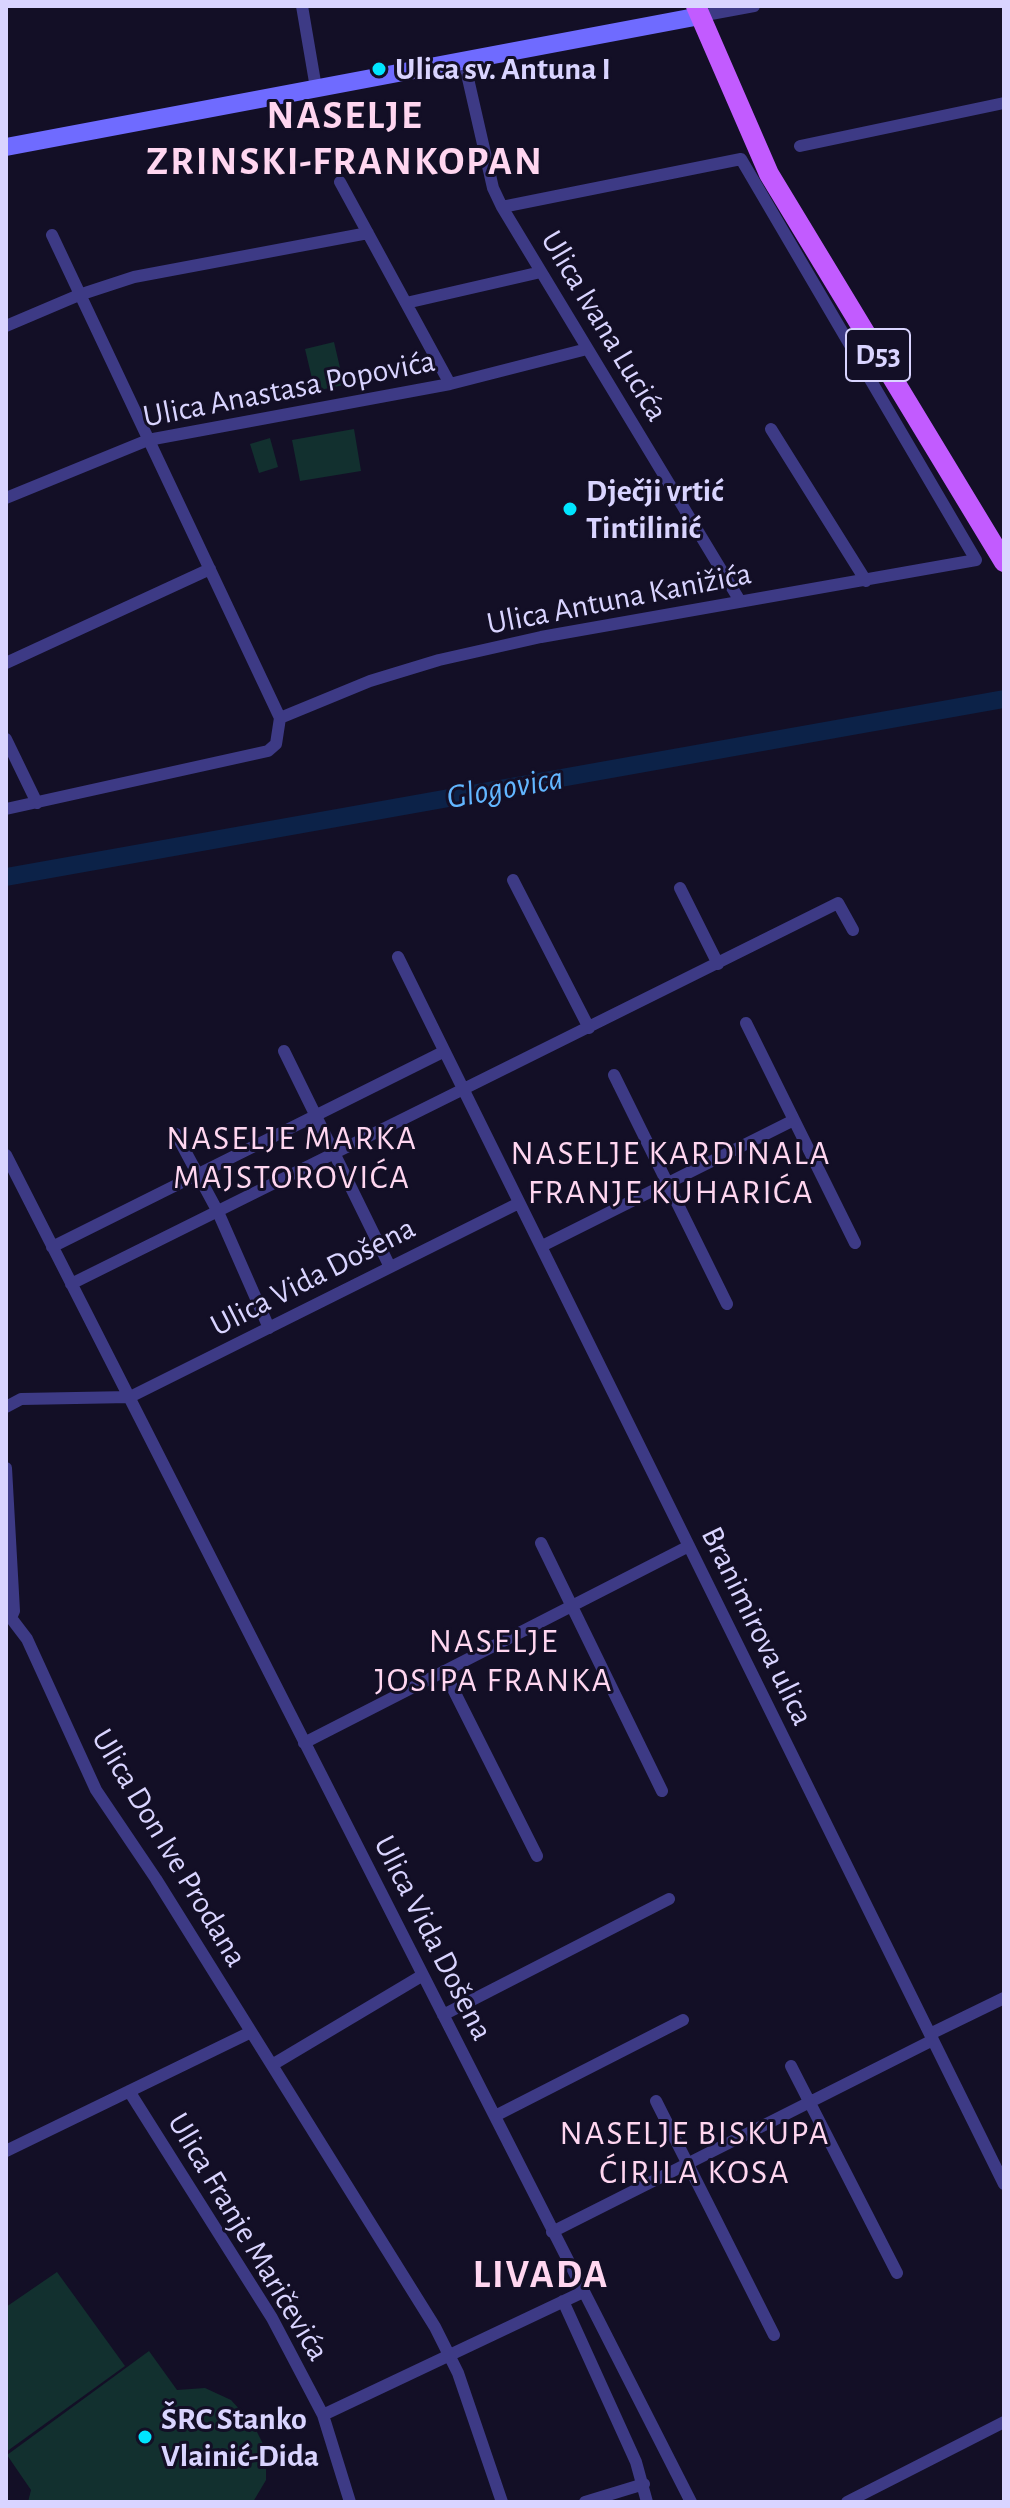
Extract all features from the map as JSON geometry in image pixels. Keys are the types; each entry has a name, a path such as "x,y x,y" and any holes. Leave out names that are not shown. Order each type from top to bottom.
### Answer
{"main road":[{"path":"6,147 464,61 698,11"},
{"name":"D53","path":"698,11 769,174 915,434 1004,562"}],"street":[{"path":"302,6 316,88"},
{"path":"698,11 754,6"},
{"name":"Ulica Ivana Lucića","path":"464,61 493,188 502,207 740,601"},
{"path":"800,146 1004,103"},
{"path":"502,207 741,159 915,434"},
{"path":"340,182 450,384"},
{"path":"6,326 79,295 134,277 368,233"},
{"path":"6,809 268,751 276,744 280,718 52,235"},
{"path":"406,303 541,272"},
{"name":"Ulica Anastasa Popovića","path":"6,498 148,440 450,384 587,349"},
{"path":"771,429 866,581"},
{"name":"Ulica Antuna Kanižića","path":"280,718 370,681 439,660 541,637 976,560 915,434"},
{"path":"6,663 210,569"},
{"path":"6,739 37,803"},
{"path":"513,880 589,1028"},
{"path":"680,888 718,964"},
{"path":"71,1284 838,903 853,930"},
{"name":"Branimirova ulica","path":"398,957 1004,2184"},
{"path":"746,1023 855,1243"},
{"path":"284,1051 390,1267"},
{"path":"52,1247 443,1052"},
{"path":"614,1075 727,1304"},
{"path":"542,1246 794,1120"},
{"path":"176,1134 218,1212 269,1328"},
{"name":"Ulica Vida Došena","path":"6,1155 691,2502"},
{"name":"Ulica Vida Došena","path":"130,1397 519,1203"},
{"path":"6,1407 21,1399 130,1397"},
{"name":"Ulica Don Ive Prodana","path":"6,1468 14,1611 8,1620 27,1639 96,1790 272,2065 450,2356 502,2502"},
{"path":"541,1543 569,1606 662,1791"},
{"path":"304,1743 689,1546"},
{"path":"444,1671 537,1856"},
{"path":"443,2015 669,1899"},
{"path":"272,2065 423,1975"},
{"path":"552,2232 810,2102 1004,1998"},
{"path":"495,2116 683,2020"},
{"path":"6,2151 251,2032"},
{"path":"791,2066 897,2273"},
{"name":"Ulica Franje Maričevića","path":"129,2091 272,2318 323,2415 350,2502"},
{"path":"656,2101 774,2335"},
{"path":"323,2415 583,2292"},
{"path":"563,2301 644,2484 647,2502"},
{"path":"847,2502 1004,2422"},
{"path":"585,2502 644,2484"}],"green space":[{"path":"334,342 344,385 315,391 305,349"},
{"path":"354,429 361,471 300,481 292,440"},
{"path":"270,438 278,467 259,473 250,444"},
{"path":"57,2272 125,2366 6,2452 6,2307"},
{"name":"ŠRC Stanko Vlainić-Dida","path":"149,2351 177,2390 205,2388 231,2400 253,2424 266,2450 266,2480 253,2502 28,2502 31,2490 7,2455"}],"waterway":[{"name":"Glogovica","path":"6,877 1004,699"}],"place":[{"name":"Ulica sv. Antuna I","path":"379,69"},
{"name":"Dječji vrtić Tintilinić","path":"570,509"},
{"name":"ŠRC Stanko Vlainić-Dida","path":"145,2437"}],"district":[{"name":"NASELJE ZRINSKI-FRANKOPAN","path":"345,139"},
{"name":"NASELJE MARKA MAJSTOROVIĆA","path":"292,1158"},
{"name":"NASELJE KARDINALA FRANJE KUHARIĆA","path":"671,1174"},
{"name":"NASELJE JOSIPA FRANKA","path":"494,1662"},
{"name":"NASELJE BISKUPA ĆIRILA KOSA","path":"695,2154"},
{"name":"LIVADA","path":"541,2275"}]}
